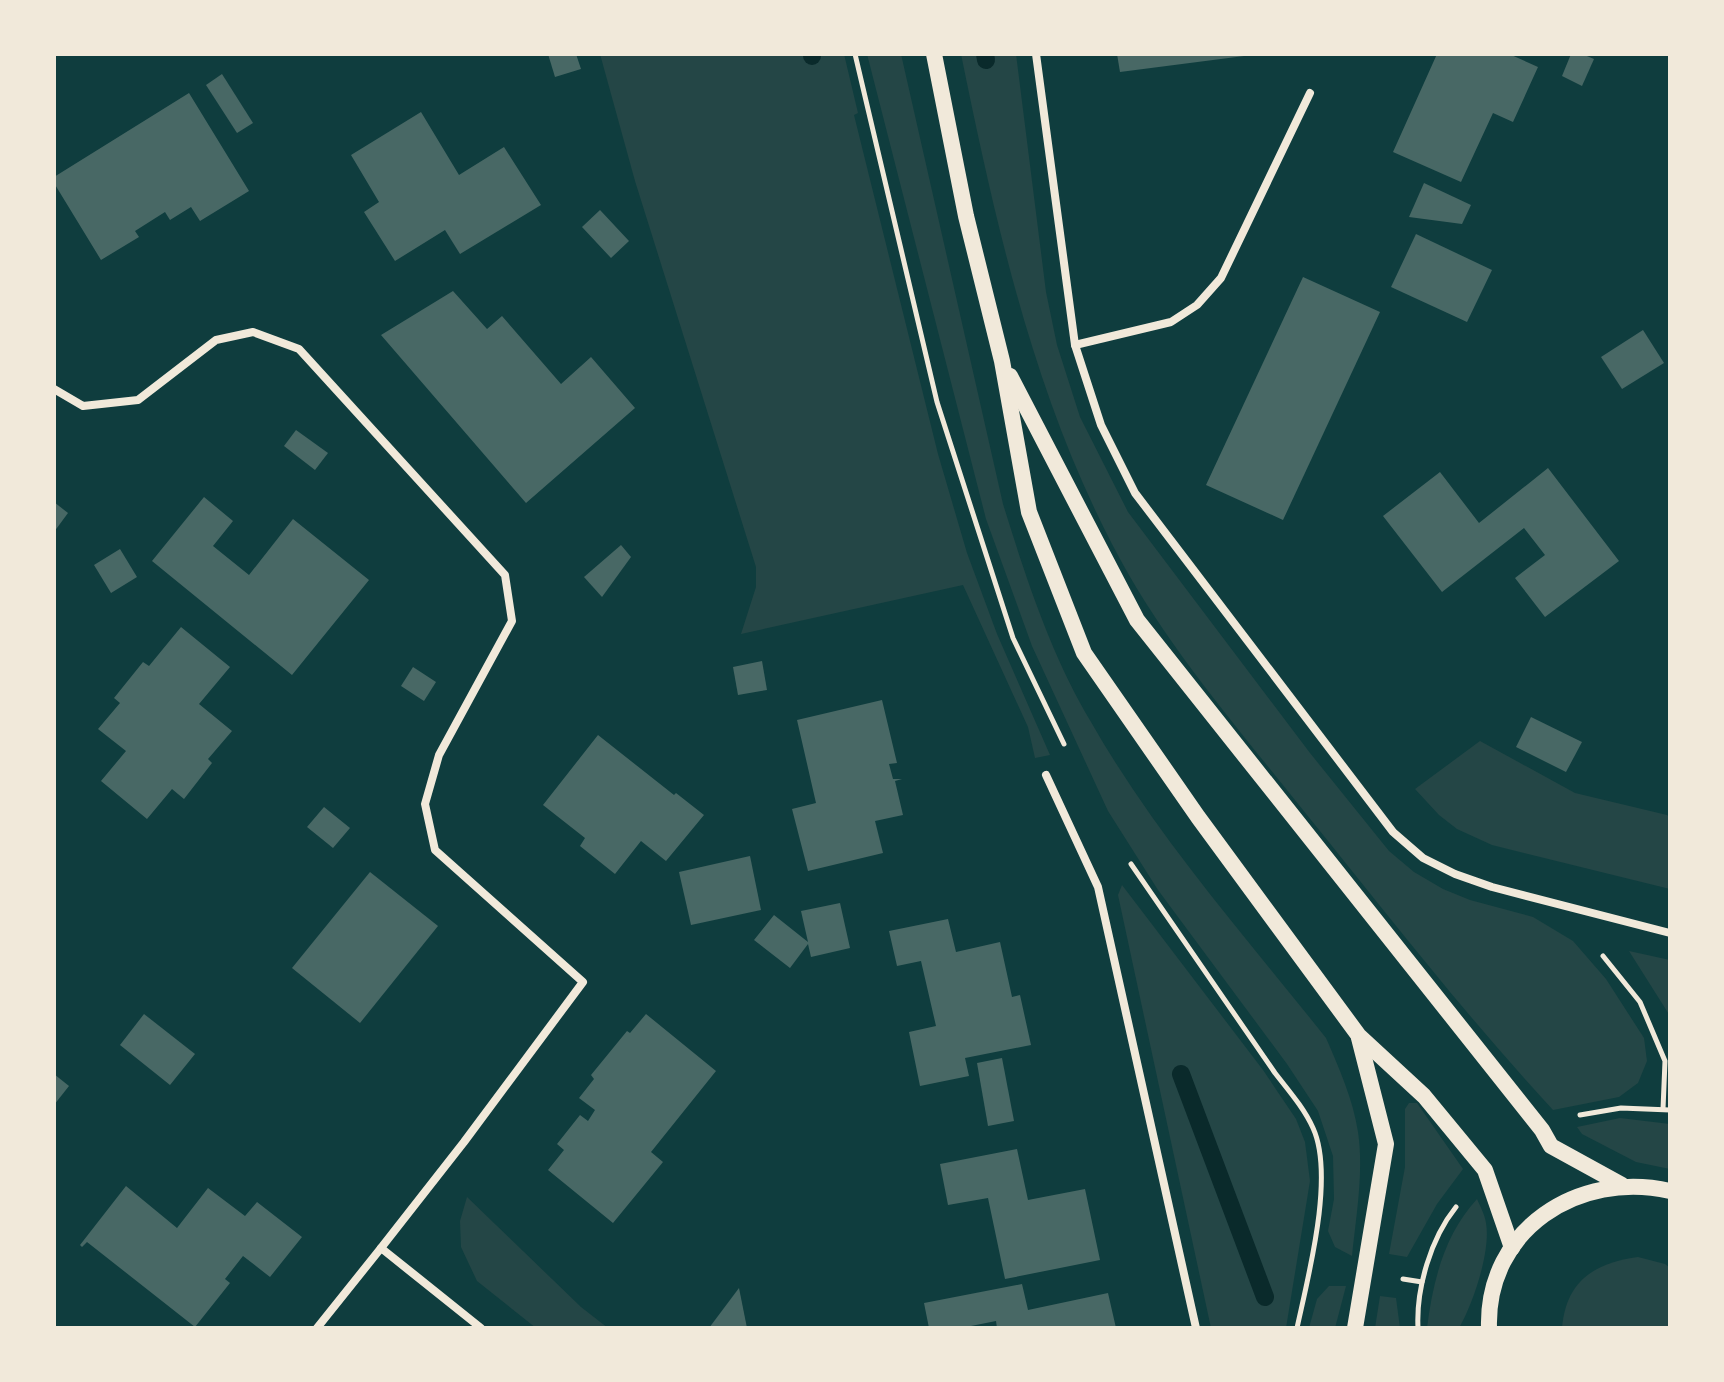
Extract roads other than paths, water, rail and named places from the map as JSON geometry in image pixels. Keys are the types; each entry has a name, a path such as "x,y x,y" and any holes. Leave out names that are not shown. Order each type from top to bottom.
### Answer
{"main road":[{"path":"934,54 966,216 1002,361 1029,512 1084,653 1198,817 1359,1036 1424,1096 1485,1170 1512,1248"},
{"path":"1002,361 1137,620 1542,1130 1551,1146 1622,1185"},
{"path":"1355,1328 1386,1144 1359,1036"},
{"path":"1489,1328 1496,1281 1512,1248 1534,1223 1562,1202 1592,1190 1622,1185 1670,1191"}],"street":[{"path":"1036,54 1075,345 1101,425 1135,493 1393,832 1423,858 1492,887 1670,933"},
{"path":"1075,345 1171,322 1197,305 1221,278 1310,93"},
{"path":"54,389 83,406 138,400 216,340 253,332 299,349 505,575 512,621 439,755 425,804 435,850 583,982 464,1142 317,1328"},
{"path":"1046,775 1098,887 1196,1328"},
{"path":"381,1248 481,1328"}],"waterway":[{"path":"985,54 986,60"},
{"path":"1181,1074 1265,1297"}]}
